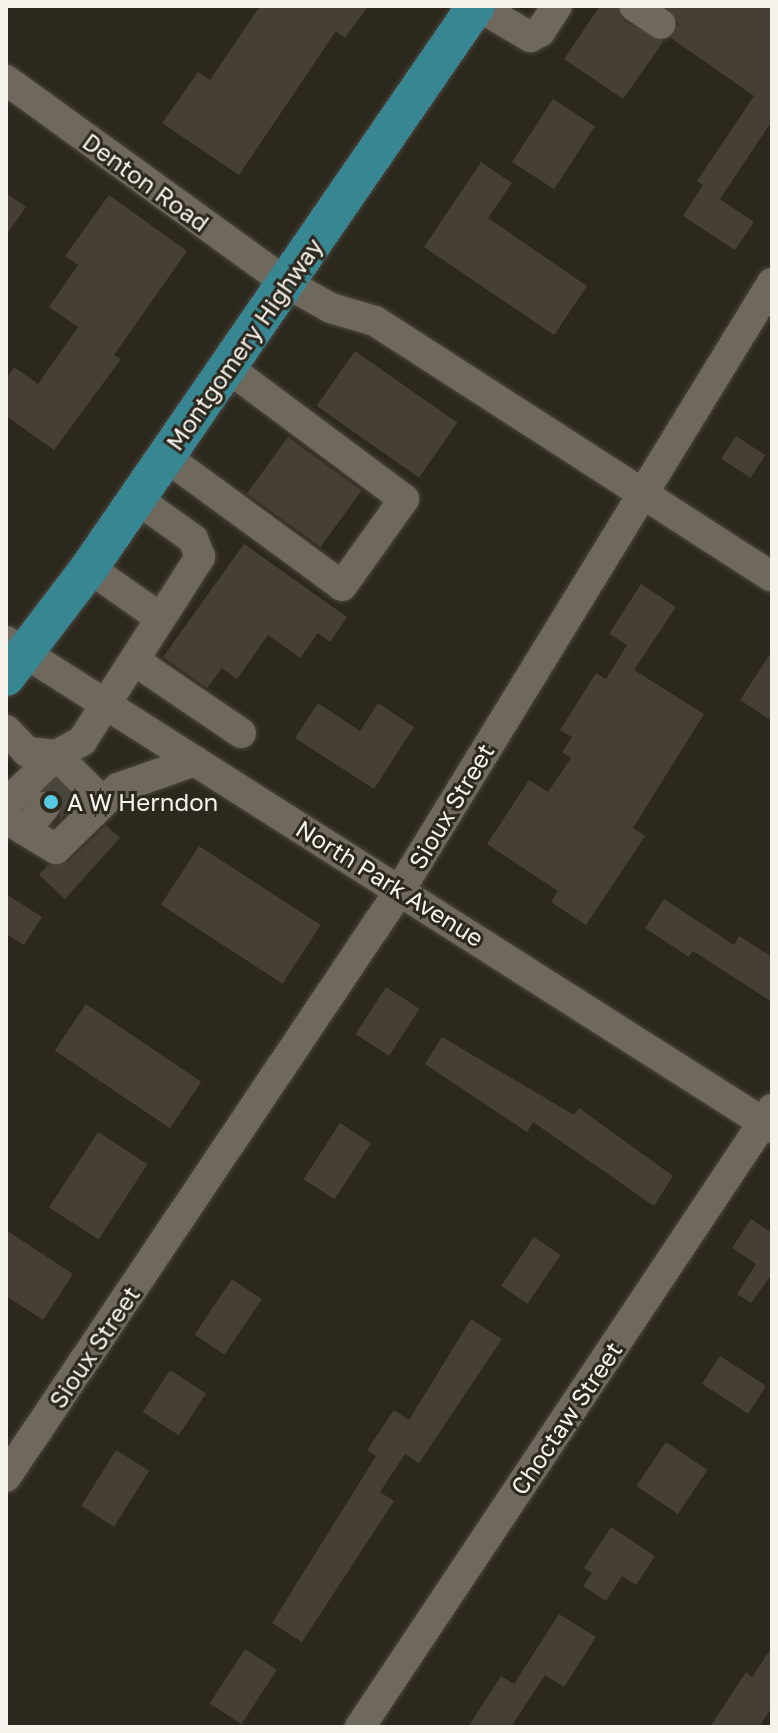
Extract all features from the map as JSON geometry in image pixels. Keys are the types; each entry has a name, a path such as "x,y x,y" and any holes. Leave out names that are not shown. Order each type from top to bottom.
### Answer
{"main road":[{"name":"Montgomery Highway","path":"12,657 89,568 477,6"}],"street":[{"path":"477,6 530,37 540,32 557,6"},
{"path":"634,6 661,24"},
{"name":"Denton Road","path":"6,80 286,283 331,308 375,321 772,577"},
{"name":"Sioux Street","path":"6,1477 400,890 772,283"},
{"path":"166,457 342,586 404,499 227,367"},
{"path":"6,804 66,771 201,550 137,499"},
{"path":"89,568 159,617"},
{"name":"North Park Avenue","path":"12,657 105,706 195,761 769,1120"},
{"path":"135,661 241,733"},
{"path":"6,730 27,752 66,771 101,800"},
{"path":"44,807 15,824 56,849 101,800 118,788 195,761"},
{"name":"Choctaw Street","path":"360,1727 769,1120"}],"building":[{"path":"260,6 368,6 345,38 336,31 239,175 162,123 198,72 210,80"},
{"path":"600,6 616,6 624,21 663,42 623,99 564,59"},
{"path":"666,6 772,6 772,121 720,199 754,222 735,250 683,216 703,185 697,181 754,96 671,38 679,24"},
{"path":"553,99 595,126 554,189 512,162"},
{"path":"481,162 512,183 488,218 587,286 554,335 424,247"},
{"path":"6,193 26,207 6,235"},
{"path":"109,195 187,251 114,355 121,359 54,450 6,416 6,379 14,367 38,384 78,327 49,307 78,265 65,256"},
{"path":"355,351 457,423 419,478 317,406"},
{"path":"736,436 765,455 751,478 721,459"},
{"path":"288,437 362,490 320,547 247,494"},
{"path":"244,544 347,617 330,642 318,633 300,658 268,635 237,679 222,668 207,688 163,657"},
{"path":"641,584 676,607 634,670 704,714 633,828 645,836 586,925 551,902 558,891 487,844 529,780 548,792 571,758 562,752 572,737 560,730 596,673 606,679 627,645 609,634"},
{"path":"772,651 772,721 740,700"},
{"path":"318,703 360,731 378,703 414,727 374,789 295,738"},
{"path":"56,780 78,802 60,820 60,800 47,789"},
{"path":"106,825 120,838 65,899 39,875 48,865 68,862"},
{"path":"199,846 321,925 282,984 161,905"},
{"path":"6,894 42,917 24,945 6,934"},
{"path":"664,899 734,945 739,936 772,957 772,1002 693,951 689,957 645,928"},
{"path":"386,987 420,1009 389,1056 356,1034"},
{"path":"86,1004 201,1082 170,1128 55,1050"},
{"path":"442,1037 574,1115 579,1108 673,1176 654,1206 533,1122 527,1132 425,1064"},
{"path":"340,1123 371,1143 335,1199 304,1179"},
{"path":"98,1132 147,1164 98,1240 49,1207"},
{"path":"751,1219 772,1233 772,1274 751,1303 737,1294 756,1264 732,1248"},
{"path":"6,1230 73,1274 43,1320 6,1296"},
{"path":"534,1237 561,1255 528,1304 501,1286"},
{"path":"232,1279 262,1299 224,1355 195,1335"},
{"path":"471,1319 502,1339 419,1463 405,1454 380,1492 394,1501 302,1642 272,1623 376,1456 367,1450 394,1410 409,1420"},
{"path":"720,1356 766,1386 748,1414 702,1384"},
{"path":"170,1370 206,1393 179,1435 143,1412"},
{"path":"666,1442 707,1470 678,1514 636,1486"},
{"path":"116,1450 149,1471 114,1527 81,1506"},
{"path":"611,1527 655,1556 636,1585 622,1576 606,1601 583,1586 592,1573 584,1568"},
{"path":"559,1614 596,1637 564,1687 545,1675 511,1727 468,1727 501,1676 514,1684"},
{"path":"772,1647 772,1707 759,1727 710,1727 746,1672 752,1677"},
{"path":"245,1649 277,1670 241,1724 210,1704"}],"tunnel":[{"path":"44,807 67,783"}],"place":[{"name":"A W Herndon","path":"51,802"}]}
